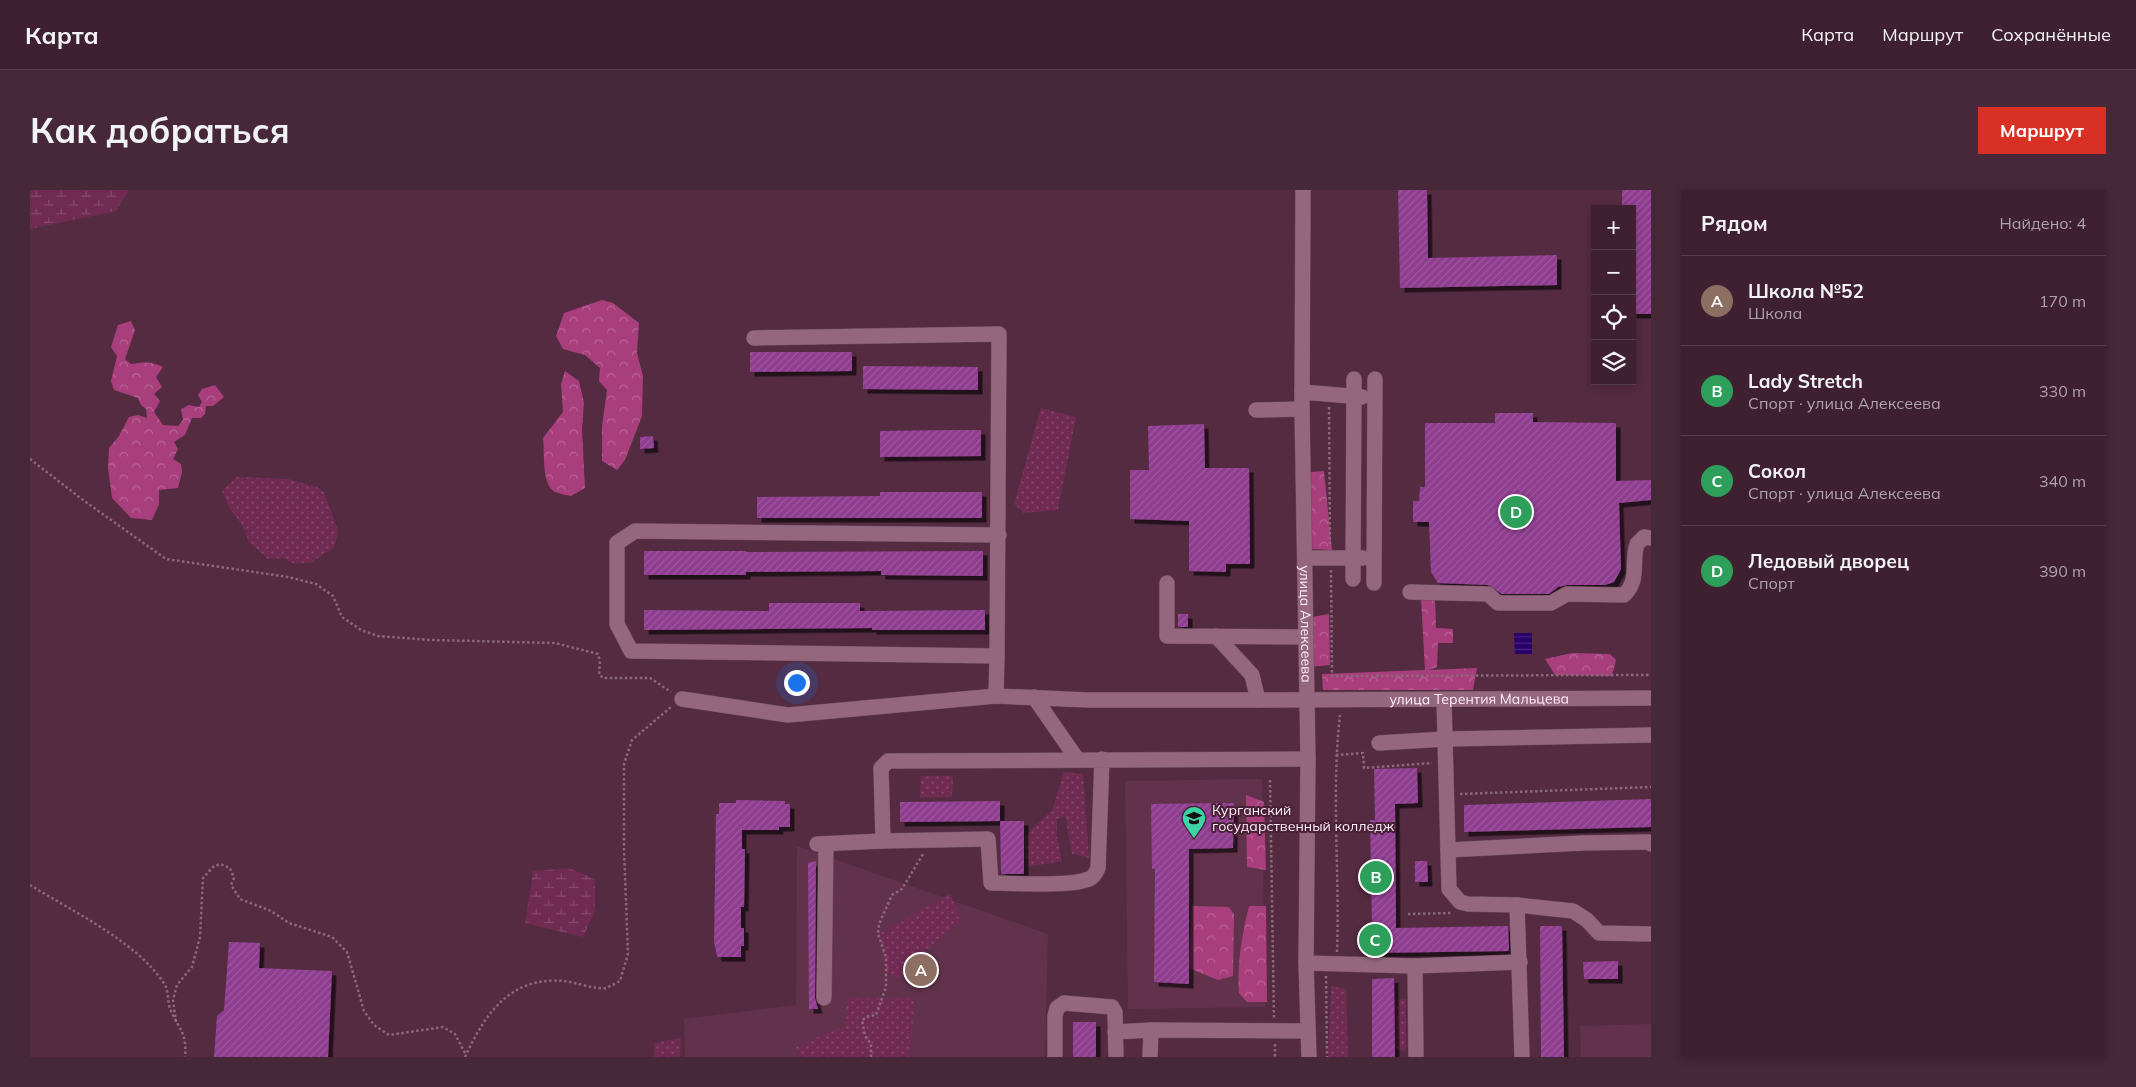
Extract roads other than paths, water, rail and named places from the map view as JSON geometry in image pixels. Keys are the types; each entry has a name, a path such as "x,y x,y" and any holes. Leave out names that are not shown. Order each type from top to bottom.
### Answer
{"street":[{"name":"улица Алексеева","path":"1303,190 1302,409 1308,759 1306,963 1309,1057"},
{"path":"754,338 999,334 999,535 996,696"},
{"path":"1353,579 1354,379"},
{"path":"1374,583 1375,380"},
{"path":"1302,392 1375,397"},
{"path":"1256,410 1302,409"},
{"path":"997,656 631,651 617,624 617,543 635,531 999,535"},
{"path":"1410,592 1488,594 1498,603 1551,603 1567,594 1624,595 1631,589 1635,578 1638,544 1644,538 1651,538"},
{"path":"1305,558 1374,558"},
{"path":"1167,583 1167,636 1306,636"},
{"path":"1216,636 1252,675 1258,700"},
{"name":"улица Терентия Мальцева","path":"682,699 788,715 996,696 1088,700 1258,700 1307,702 1651,698"},
{"path":"1034,697 1077,759"},
{"path":"1444,700 1449,889 1460,902 1468,904 1517,905 1573,911 1588,920 1599,933 1651,934"},
{"path":"1379,742 1651,735"},
{"path":"883,841 881,772 882,765 885,762 1077,759 1308,759"},
{"path":"824,998 821,844 988,839 991,883 1075,883 1090,879 1096,874 1098,868 1102,759"},
{"path":"1448,850 1584,843 1649,842 1651,844"},
{"path":"1517,905 1522,1057"},
{"path":"1306,963 1415,966 1520,962"},
{"path":"1415,966 1416,1057"},
{"path":"1056,1057 1055,1016 1058,1008 1064,1003 1112,1007 1115,1012 1116,1057"},
{"path":"1150,1030 1150,1057"},
{"path":"1115,1032 1150,1030 1308,1031"}],"place":[{"name":"Ледовый дворец","path":"1516,512"},
{"name":"Курганский государственный колледж","path":"1194,839"},
{"name":"Lady Stretch","path":"1376,877"},
{"name":"Сокол","path":"1375,940"},
{"name":"Школа №52","path":"921,970"}]}
